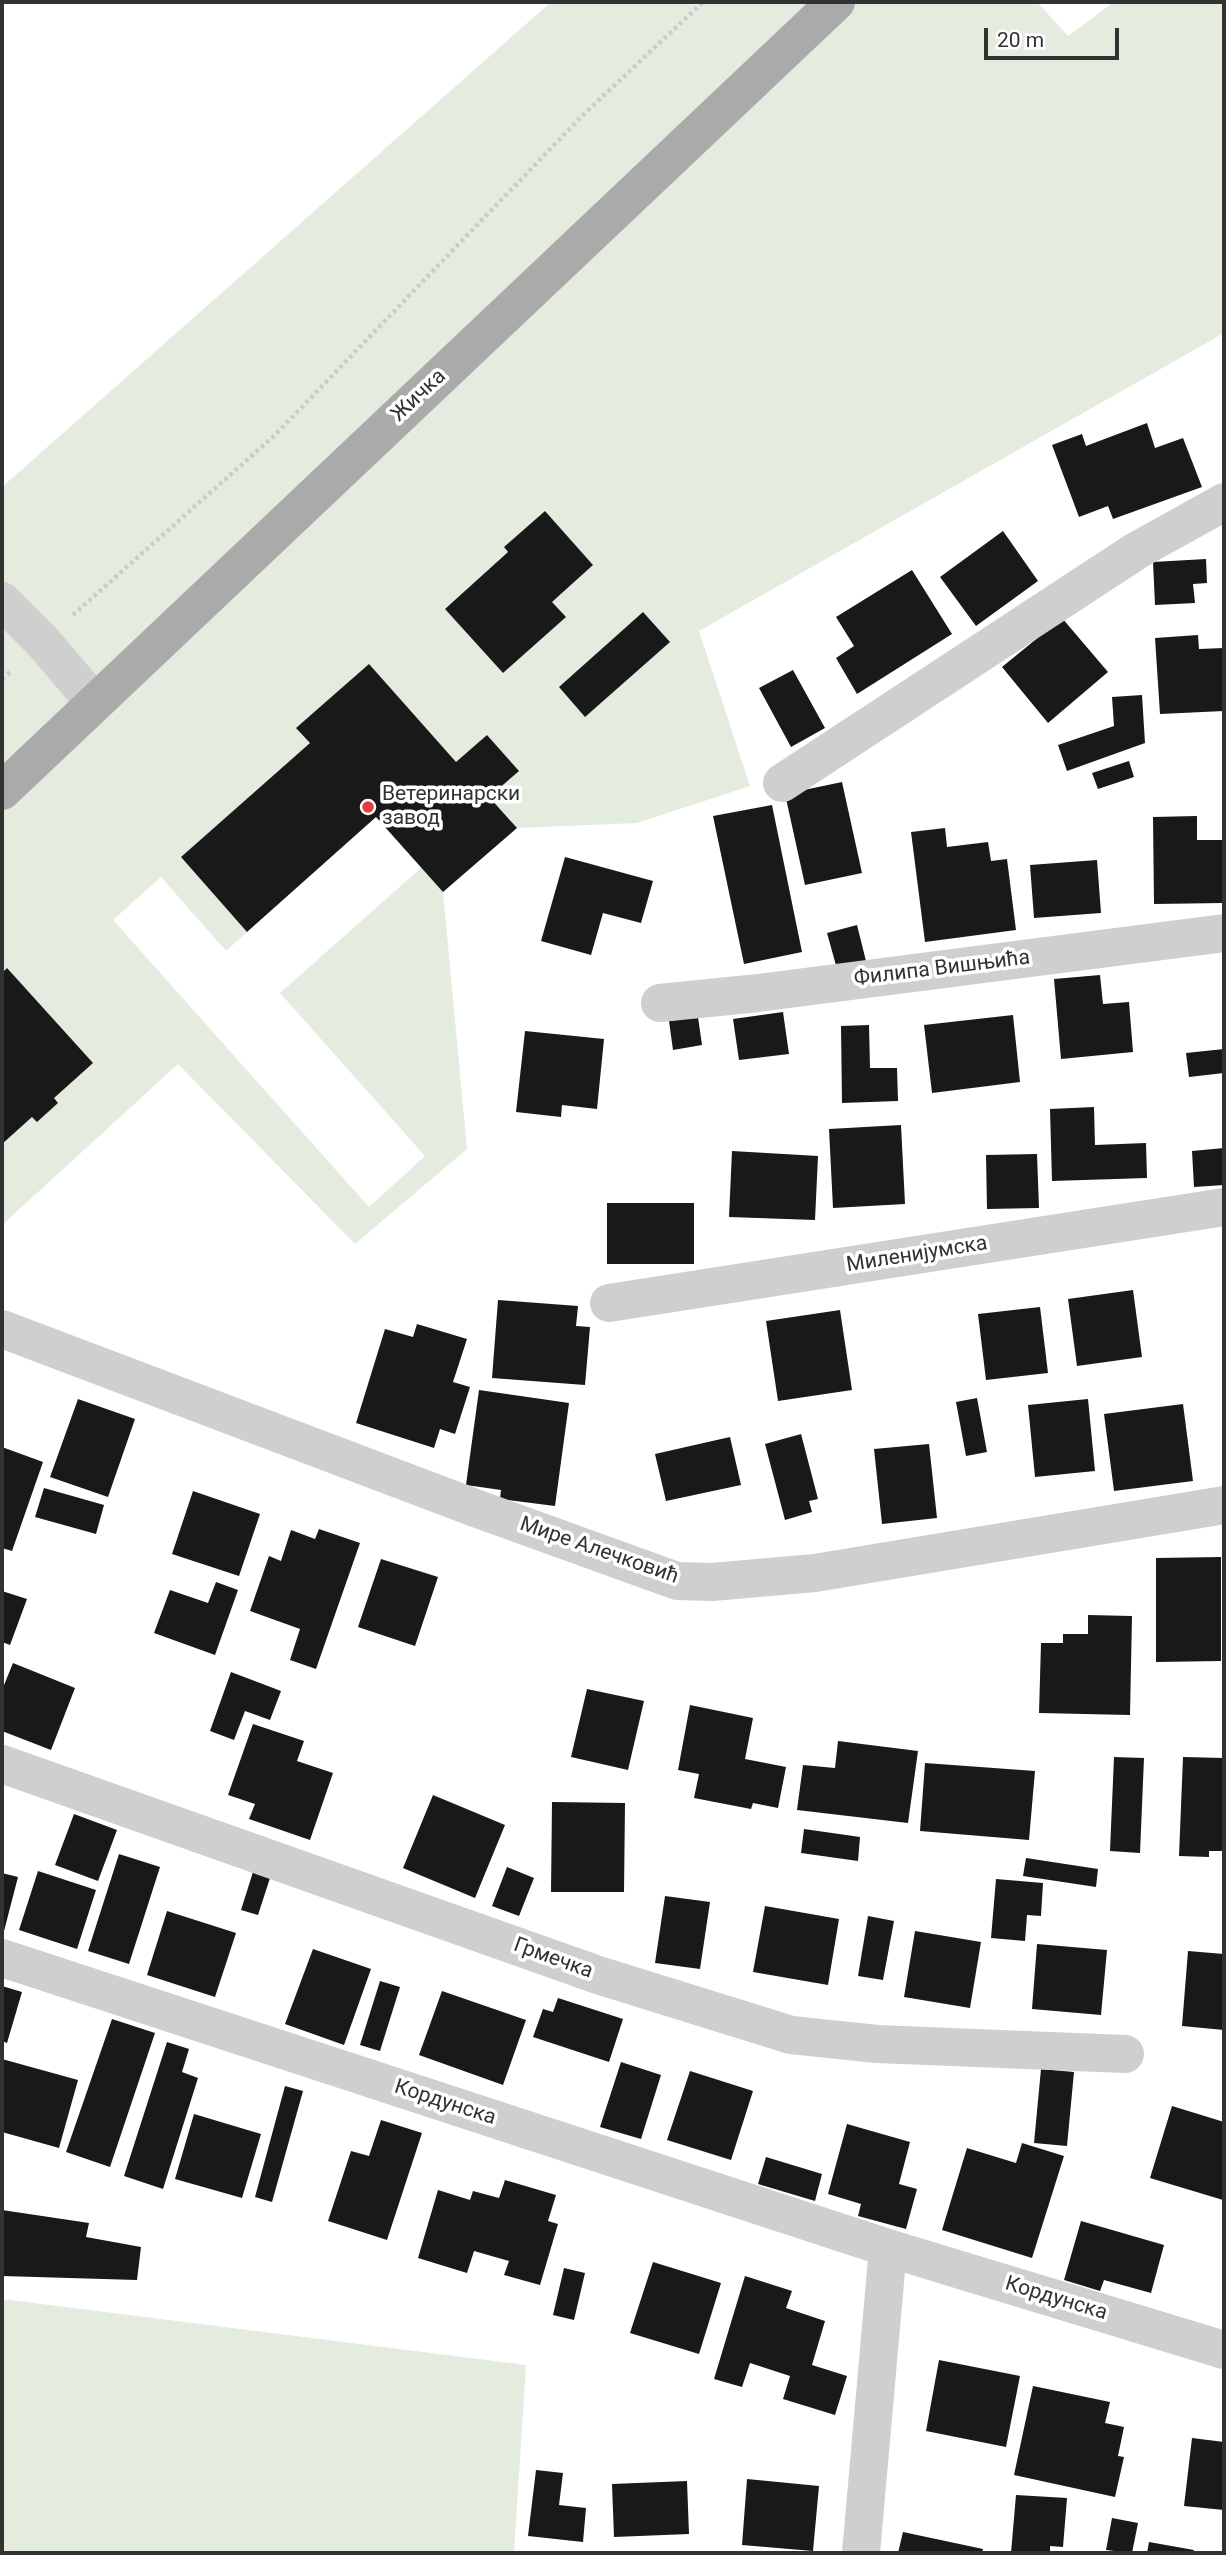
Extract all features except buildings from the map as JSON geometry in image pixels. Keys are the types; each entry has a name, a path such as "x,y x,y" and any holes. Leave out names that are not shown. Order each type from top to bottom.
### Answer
{"main road":[{"name":"Жичка","path":"2,791 836,2"}],"street":[{"path":"782,783 1136,551 1224,502"},
{"path":"2,601 43,642 95,703"},
{"name":"Филипа Вишњића","path":"660,1003 758,993 1224,933"},
{"name":"Миленијумска","path":"609,1303 1224,1207"},
{"name":"Мире Алечковић","path":"2,1329 475,1508 677,1581 712,1582 816,1573 1224,1505"},
{"name":"Грмечка","path":"2,1764 598,1975 791,2035 877,2045 1125,2053"},
{"name":"Кордунска","path":"2,1958 888,2249 1224,2350"},
{"path":"861,2553 888,2249"}],"path":[{"path":"2,679 276,434 583,115 703,2"}],"shaded area":[{"path":"551,2 1037,2 1068,36 1114,2 1224,2 1224,333 699,631 750,786 637,823 517,828 489,797 519,771 487,735 456,762 297,728 310,743 181,857 247,932 226,951 161,877 113,920 369,1207 425,1156 280,993 422,867 443,892 467,1149 355,1244 178,1064 2,1225 2,1143 32,1117 37,1122 58,1102 54,1098 6,969 2,973 2,487","holes":["545,511 593,565 552,602 565,617 503,673 445,609 508,552 504,547"]},
{"path":"2,2299 526,2365 514,2553 2,2553"}],"place":[{"name":"Ветеринарски завод","path":"368,807"}]}
